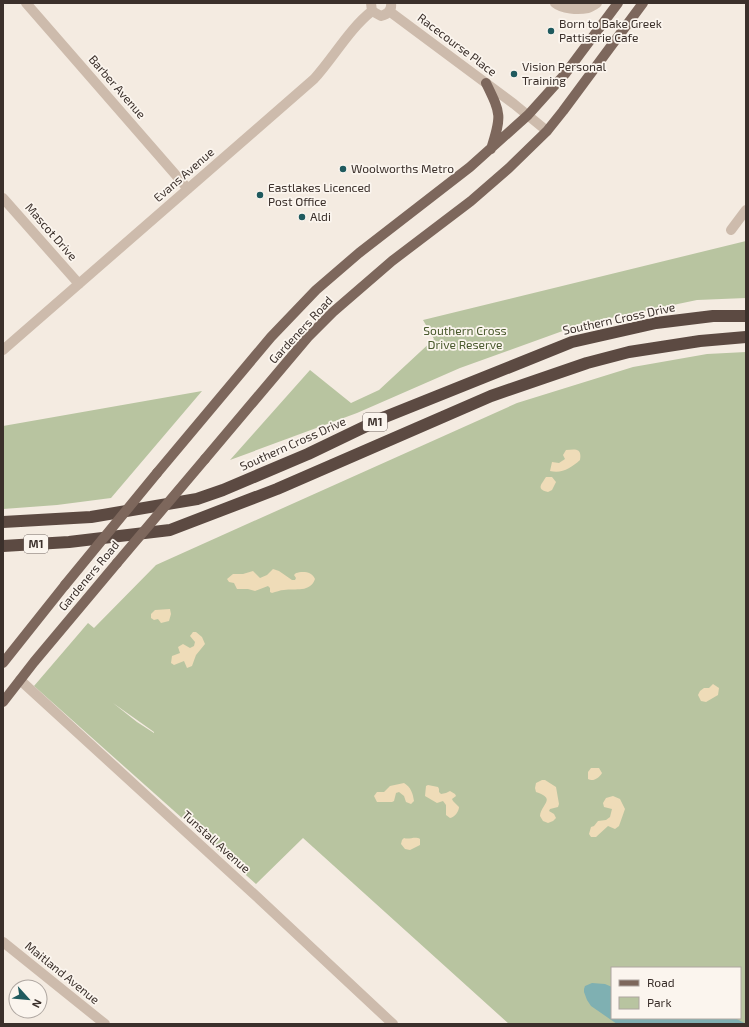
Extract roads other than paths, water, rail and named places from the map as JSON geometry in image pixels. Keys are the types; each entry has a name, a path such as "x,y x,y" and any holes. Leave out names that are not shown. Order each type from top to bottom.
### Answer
{"highway":[{"name":"Southern Cross Drive","path":"3,522 91,517 197,499 223,490 308,454 385,417 572,342 656,323 713,316 746,316"},
{"name":"M1","path":"3,546 70,542 170,530 277,489 491,396 580,366 629,352 700,340 746,337"}],"main road":[{"name":"Gardeners Road","path":"3,663 65,585 270,337 316,290 359,253 470,167 528,115 565,74 618,3"},
{"name":"Gardeners Road","path":"3,702 117,563 308,337 333,312 392,261 471,200 509,168 547,131 563,112 643,3"},
{"path":"486,83 497,106 499,116 497,129 490,150"}],"street":[{"name":"Barber Avenue","path":"26,3 188,189"},
{"path":"554,3 575,9 589,8 597,3"},
{"name":"Evans Avenue","path":"3,350 314,79 372,7"},
{"path":"372,7 381,16 387,13 390,7"},
{"name":"Racecourse Place","path":"390,7 547,131"},
{"name":"Mascot Drive","path":"3,198 79,284"},
{"path":"731,230 746,210"},
{"name":"Tunstall Avenue","path":"20,680 255,895 392,1024"},
{"name":"Maitland Avenue","path":"3,942 105,1024"}],"water":[{"path":"592,983 605,984 611,987 611,1019 737,1019 746,1024 617,1024 591,1006 584,992 585,986"}],"place":[{"name":"Born to Bake Greek Pattiserie Cafe","path":"551,31"},
{"name":"Vision Personal Training","path":"514,74"},
{"name":"Woolworths Metro","path":"343,169"},
{"name":"Eastlakes Licenced Post Office","path":"260,195"},
{"name":"Aldi","path":"302,217"}],"park label":[{"name":"Southern Cross Drive Reserve","path":"465,338"}]}
